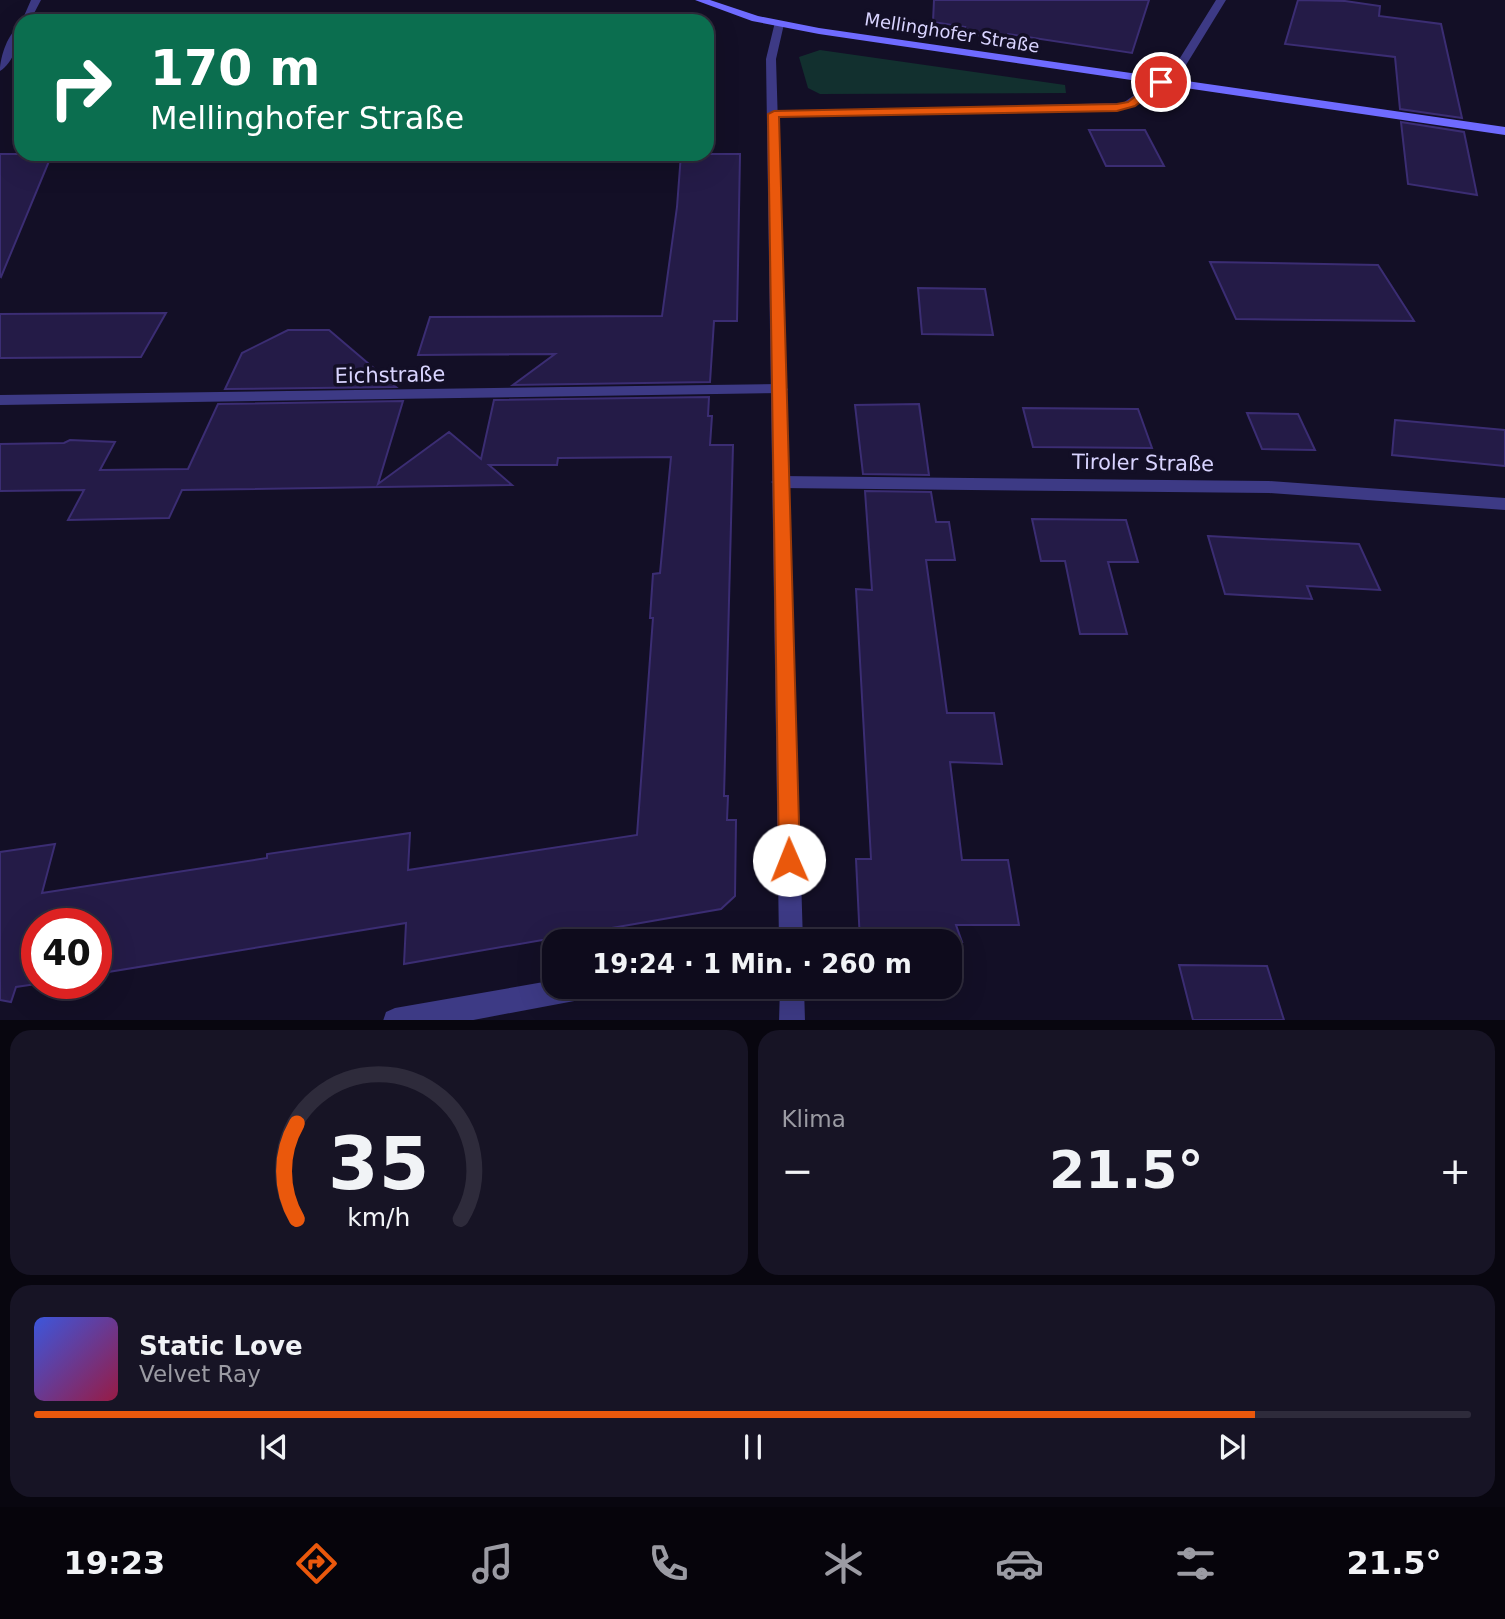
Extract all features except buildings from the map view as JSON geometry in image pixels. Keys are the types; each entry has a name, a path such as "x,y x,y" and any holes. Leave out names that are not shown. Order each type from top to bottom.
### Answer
{"main road":[{"name":"Mellinghofer Straße","path":"700,0 779,24 1505,131"}],"street":[{"path":"774,114 1117,107 1132,104 1179,68 1221,0"},
{"path":"779,24 771,59 791,929"},
{"path":"0,68 14,41"},
{"name":"Eichstraße","path":"0,400 780,389"},
{"name":"Tiroler Straße","path":"780,482 1269,487 1505,503"},
{"path":"395,1020 542,994"},
{"path":"792,999 792,1020"}],"green space":[{"path":"820,50 1065,85 1066,93 820,94 808,88 799,57"}],"route":[{"path":"789,860 774,114 1117,107 1132,104 1161,82"}]}
